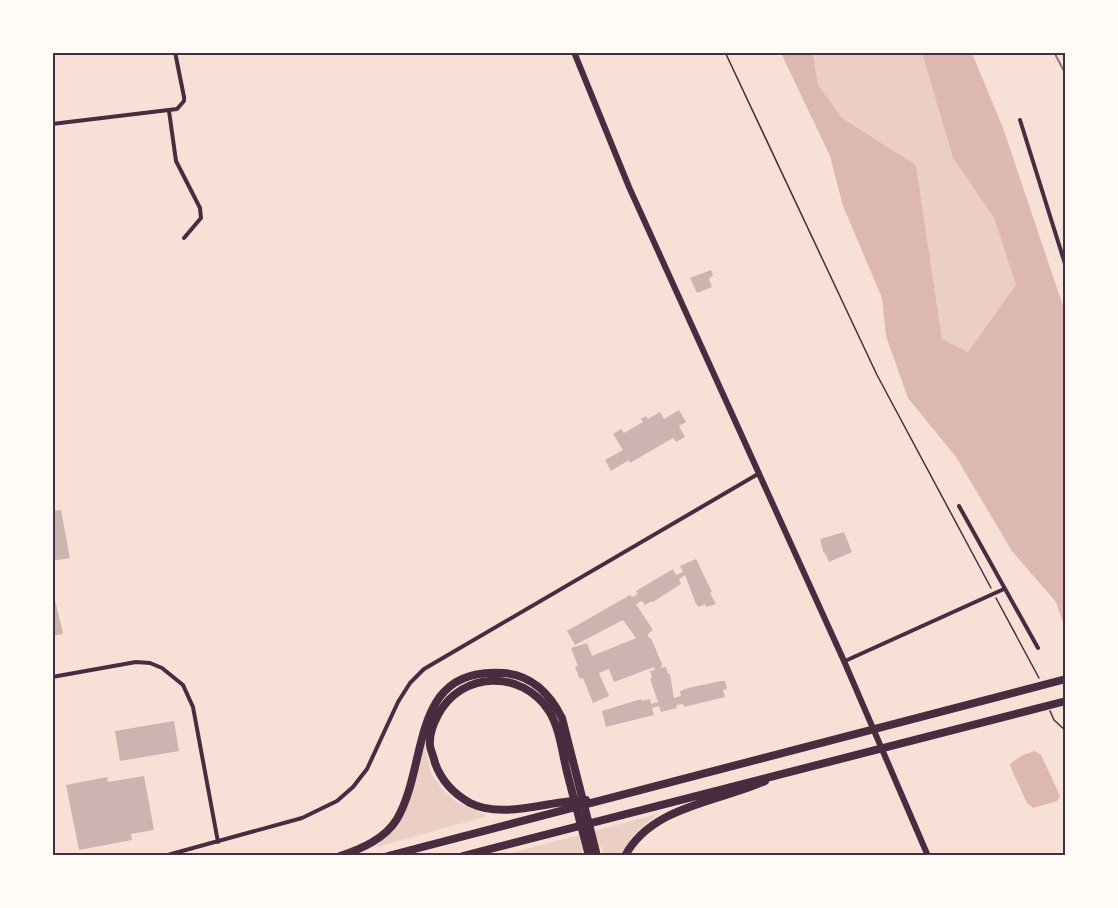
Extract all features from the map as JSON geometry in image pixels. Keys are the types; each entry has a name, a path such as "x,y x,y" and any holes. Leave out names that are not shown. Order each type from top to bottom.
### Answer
{"highway":[{"path":"340,855 357,850 379,838 396,821 406,798 427,717 437,699 453,684 469,676 489,672 508,673 525,678 539,687 553,701 562,718 575,786"},
{"path":"597,855 589,839 575,786 557,729 550,713 539,698 524,687 502,680 483,681 465,687 451,697 432,726 430,745 438,773 454,793 471,803 486,809 519,809 568,800 600,800"},
{"path":"388,855 1065,680"},
{"path":"463,855 1065,701"},
{"path":"625,855 637,837 654,823 705,802 748,789 783,772"},
{"path":"589,839 589,855"}],"main road":[{"path":"574,52 606,135 844,661 928,855"}],"street":[{"path":"52,124 177,109 184,97 175,52"},
{"path":"169,111 176,162 200,208 201,218 184,238"},
{"path":"1020,120 1065,267"},
{"path":"164,855 302,818 337,801 353,787 367,769 401,696 424,669 758,474"},
{"path":"959,506 1038,648"},
{"path":"844,661 1004,589"},
{"path":"52,677 136,662 150,663 162,668 183,685 193,707 218,842"}],"path":[{"path":"725,52 877,375 992,590"},
{"path":"996,597 1037,672 1040,682"},
{"path":"1050,712 1054,720 1065,731"}],"shaded area":[{"path":"781,53 813,53 818,85 842,118 916,165 942,339 968,352 1016,285 994,218 953,158 922,53 972,53 1003,128 1065,312 1065,628 1056,602 1012,551 956,457 908,398 886,336 882,298 843,206 830,156"},
{"path":"813,53 922,53 953,158 994,218 1016,285 968,352 942,339 916,165 842,118 818,85"},
{"path":"424,742 431,773 441,788 455,801 487,816 374,848 396,825 403,813 414,787"},
{"path":"1035,751 1041,755 1060,796 1057,801 1033,808 1027,803 1010,766 1023,755"},
{"path":"658,814 633,835 621,855 604,855 601,846 581,851 582,855 500,856"}],"building":[{"path":"711,270 713,275 709,279 712,287 697,293 690,278"},
{"path":"679,410 686,422 679,426 685,437 676,442 673,438 630,463 629,460 611,471 605,460 623,450 613,434 621,429 624,433 643,422 641,419 646,416 648,419 660,412 664,419"},
{"path":"61,510 70,558 52,561 52,511"},
{"path":"844,532 852,552 829,562 820,539"},
{"path":"696,559 716,604 706,607 705,604 699,607 685,575 679,579 681,584 653,602 645,605 642,601 636,604 653,630 648,634 649,638 662,664 661,668 666,667 670,674 674,698 681,696 680,691 688,688 721,681 725,681 727,689 723,690 725,697 684,707 683,704 676,705 677,708 661,712 659,706 652,708 654,715 606,727 602,711 641,699 642,701 650,699 651,704 658,702 650,679 652,678 650,671 655,670 654,667 614,682 609,669 599,673 609,696 593,703 583,678 580,679 575,667 578,666 571,648 587,643 592,656 636,638 623,620 575,645 567,631 630,595 632,597 638,594 636,591 673,569 676,575 683,572 680,566"},
{"path":"52,587 63,634 52,636"},
{"path":"174,721 179,751 120,761 115,731"},
{"path":"144,776 154,830 131,834 132,840 79,850 66,785 107,777 108,782"}],"railway":[{"path":"1054,52 1066,75"}]}
